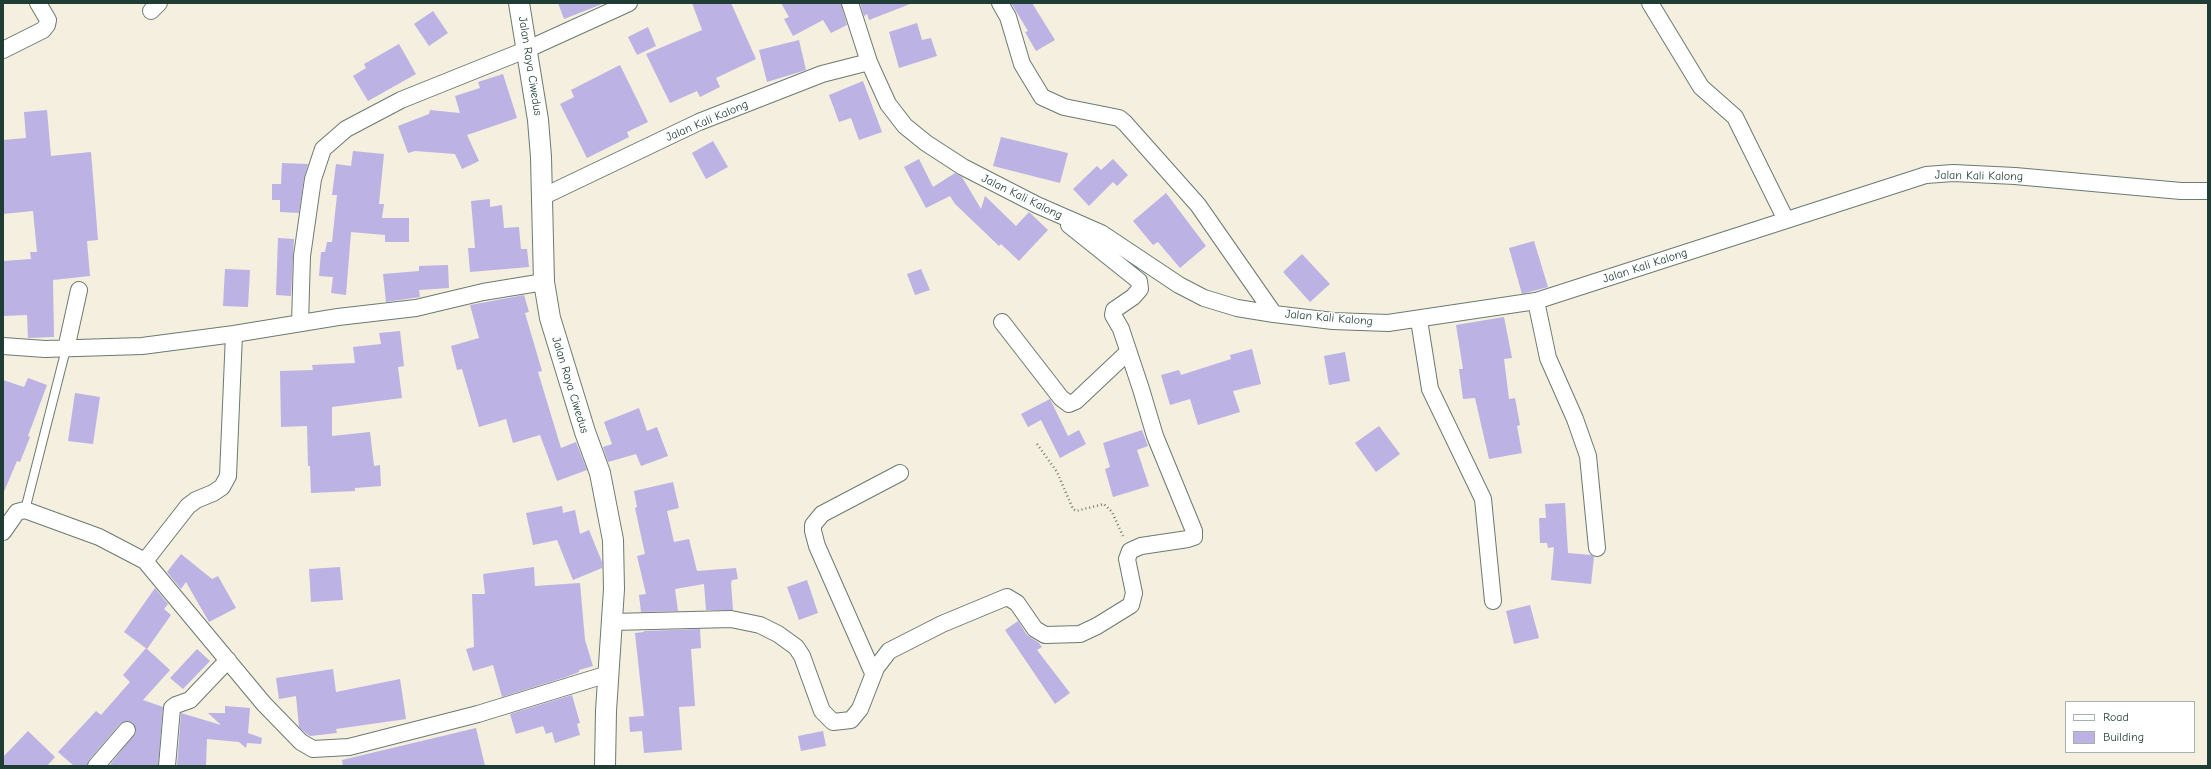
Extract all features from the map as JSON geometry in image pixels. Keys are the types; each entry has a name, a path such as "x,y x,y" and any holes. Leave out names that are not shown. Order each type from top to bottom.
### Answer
{"street":[{"path":"3,50 43,30 47,25 48,20 38,3"},
{"name":"Jalan Raya Ciwedus","path":"519,3 528,49 539,128 544,282 550,318 560,356 600,473 613,540 614,589 608,674 605,766"},
{"path":"300,323 302,256 313,179 323,149 346,129 371,114 401,100 528,49 629,3"},
{"path":"850,3 869,62"},
{"path":"1000,3 1008,17 1022,64 1042,97 1064,107 1119,118 1126,123 1198,205 1274,314"},
{"path":"1650,3 1701,88 1735,117 1786,220"},
{"name":"Jalan Kali Kalong","path":"542,196 699,122 822,74 869,62 888,104 905,126 926,143 963,167 1059,216 1101,233 1179,286 1204,298 1237,308 1274,314 1357,322 1388,323 1419,320 1536,301 1926,175 1953,173 2015,176 2181,191 2208,191"},
{"path":"612,622 731,619 760,625 778,634 796,647 802,656 822,711 832,722 851,720 860,709 873,673 889,650 942,624 1007,597 1017,603 1035,629 1045,635 1080,634 1098,626 1131,605 1134,600 1126,560 1130,551 1141,546 1188,539 1194,537 1194,531 1155,436 1128,352 1113,315 1114,310 1133,297 1140,289 1139,281 1059,216"},
{"path":"3,346 66,348 142,346 416,308 483,292 544,282"},
{"path":"66,348 79,290"},
{"path":"1536,301 1548,358 1575,419 1588,456 1597,548"},
{"path":"1419,320 1430,389 1483,498 1493,602"},
{"path":"1002,322 1061,398 1069,404 1076,401 1128,352"},
{"path":"145,561 188,506 196,500 213,493 222,487 228,476 234,334"},
{"path":"873,673 817,546 813,525 822,514 900,473"},
{"path":"3,532 16,512 25,510 99,537 145,561 289,731 300,742 313,749 349,747 478,714 608,674"},
{"path":"167,766 169,728 173,707 190,700 228,660"},
{"path":"96,766 127,730"}],"lane":[{"path":"25,510 66,348"}],"path":[{"path":"1037,444 1057,472 1073,509 1076,511 1104,504 1108,506 1130,551"}],"building":[{"path":"558,3 602,3 602,4 564,19"},
{"path":"692,3 731,3 756,59 716,78 720,87 700,97 697,91 670,103 646,54 702,30"},
{"path":"781,3 841,3 847,25 831,33 823,20 793,36 784,19 789,17"},
{"path":"860,3 910,4 869,20 867,14 864,16"},
{"path":"1011,3 1032,3 1055,40 1036,51 1025,32 1028,31"},
{"path":"433,11 448,33 429,46 414,24"},
{"path":"917,23 922,40 931,38 937,56 899,68 889,32"},
{"path":"648,27 656,46 637,55 628,37"},
{"path":"799,40 806,70 767,82 759,50"},
{"path":"399,44 416,74 368,101 353,76 366,68 364,64"},
{"path":"620,65 648,122 627,132 629,137 587,158 560,104 574,97 571,90"},
{"path":"503,74 517,118 467,135 479,161 462,169 455,154 415,151 408,153 398,126 429,114 430,110 460,113 455,96 480,88 478,82"},
{"path":"863,81 882,132 859,140 851,118 839,122 829,95"},
{"path":"47,110 51,156 91,152 98,240 87,241 90,276 53,280 54,337 28,338 27,315 3,316 3,261 31,259 30,252 37,252 33,211 3,214 3,140 26,138 24,112"},
{"path":"1001,137 1068,153 1060,183 993,166"},
{"path":"713,141 728,167 706,179 692,153"},
{"path":"353,151 384,154 379,204 384,204 382,218 409,218 409,242 385,242 385,235 351,232 346,295 331,293 333,277 319,276 321,252 325,252 327,242 332,242 337,195 332,195 336,164 351,166"},
{"path":"919,159 933,187 955,173 962,177 981,209 985,196 1016,226 1029,212 1048,230 1019,261 1001,244 999,246 955,204 950,196 926,208 904,167"},
{"path":"1113,159 1128,175 1117,186 1113,182 1089,206 1073,189 1097,166 1101,170"},
{"path":"282,163 308,164 304,178 299,213 280,212 280,200 272,200 272,184 281,184"},
{"path":"1166,193 1206,246 1180,268 1158,242 1153,245 1133,221"},
{"path":"490,199 490,207 502,205 504,228 519,227 521,249 527,249 529,267 470,272 468,248 475,248 471,201"},
{"path":"278,238 294,239 291,296 276,295"},
{"path":"1534,241 1548,287 1522,294 1509,248"},
{"path":"1302,254 1330,284 1310,302 1283,272"},
{"path":"448,265 449,288 419,290 420,297 386,302 383,274 419,271 419,266"},
{"path":"225,269 250,270 248,307 223,306"},
{"path":"921,269 930,290 915,295 907,274"},
{"path":"524,295 529,312 525,313 542,371 538,372 561,448 576,442 587,470 557,481 540,435 513,443 506,419 479,427 462,369 457,370 451,346 479,338 470,305"},
{"path":"1504,317 1512,358 1504,359 1509,399 1515,398 1520,425 1517,426 1522,453 1489,459 1475,398 1463,399 1459,369 1463,369 1456,325"},
{"path":"400,331 404,366 398,367 402,398 332,407 332,436 370,432 374,466 380,465 381,486 355,488 355,491 311,493 310,466 308,466 307,426 281,427 280,371 313,370 312,365 355,363 353,347 381,344 379,333"},
{"path":"1252,349 1261,384 1233,391 1240,412 1198,425 1190,399 1170,405 1161,375 1179,370 1181,375 1231,359 1230,355"},
{"path":"1345,352 1350,381 1329,385 1324,356"},
{"path":"28,378 47,385 20,462 17,461 3,494 3,380 24,387"},
{"path":"75,393 100,397 93,444 68,441"},
{"path":"1050,399 1068,436 1079,430 1086,444 1060,458 1041,420 1028,427 1021,414"},
{"path":"639,408 647,431 657,427 668,456 641,466 636,454 608,462 603,447 612,444 604,422"},
{"path":"1379,426 1400,454 1376,472 1355,443"},
{"path":"1142,430 1148,446 1137,450 1149,486 1113,497 1105,469 1110,467 1103,443"},
{"path":"673,482 679,508 667,511 674,542 689,539 697,571 736,568 738,579 732,580 731,583 733,610 706,610 704,584 675,589 678,611 641,612 639,595 646,594 637,556 645,554 635,508 637,507 634,491"},
{"path":"1565,503 1568,553 1591,555 1594,557 1591,584 1551,580 1554,547 1548,548 1547,543 1540,543 1539,518 1546,518 1545,504"},
{"path":"562,506 563,513 575,510 580,534 589,530 602,562 602,568 573,580 557,540 533,545 526,513"},
{"path":"181,554 212,579 218,576 236,608 209,622 186,582 181,589 167,572"},
{"path":"340,567 343,600 311,602 309,569"},
{"path":"534,567 535,586 580,583 585,640 593,666 579,670 579,672 566,677 502,697 493,665 473,671 466,649 474,647 472,594 485,594 483,574"},
{"path":"807,580 818,613 799,620 787,587"},
{"path":"155,588 168,604 164,609 171,615 147,649 124,632"},
{"path":"1530,605 1539,638 1514,644 1506,611"},
{"path":"1018,621 1027,635 1039,643 1042,647 1037,650 1070,693 1055,704 1005,630"},
{"path":"700,629 701,648 691,649 695,706 679,707 682,750 644,753 642,731 630,732 629,717 644,716 635,633 644,631"},
{"path":"146,648 170,670 143,700 163,707 158,766 109,766 136,732 133,723 128,721 120,724 89,760 87,766 74,766 58,752 96,711 101,715 130,682 123,675"},
{"path":"197,649 210,661 183,689 170,678"},
{"path":"333,669 336,692 400,679 406,719 336,729 337,733 310,736 307,734 299,727 296,696 279,699 276,678"},
{"path":"572,695 580,723 577,724 580,735 555,743 552,732 546,734 543,726 516,734 510,714"},
{"path":"225,706 250,708 248,733 262,738 261,744 247,743 246,748 239,742 207,739 206,766 177,766 181,713 221,725 208,713 225,713"},
{"path":"476,728 485,766 343,766 342,760"},
{"path":"28,731 55,757 47,766 3,766 3,757"},
{"path":"823,731 826,746 801,751 798,736"}]}
